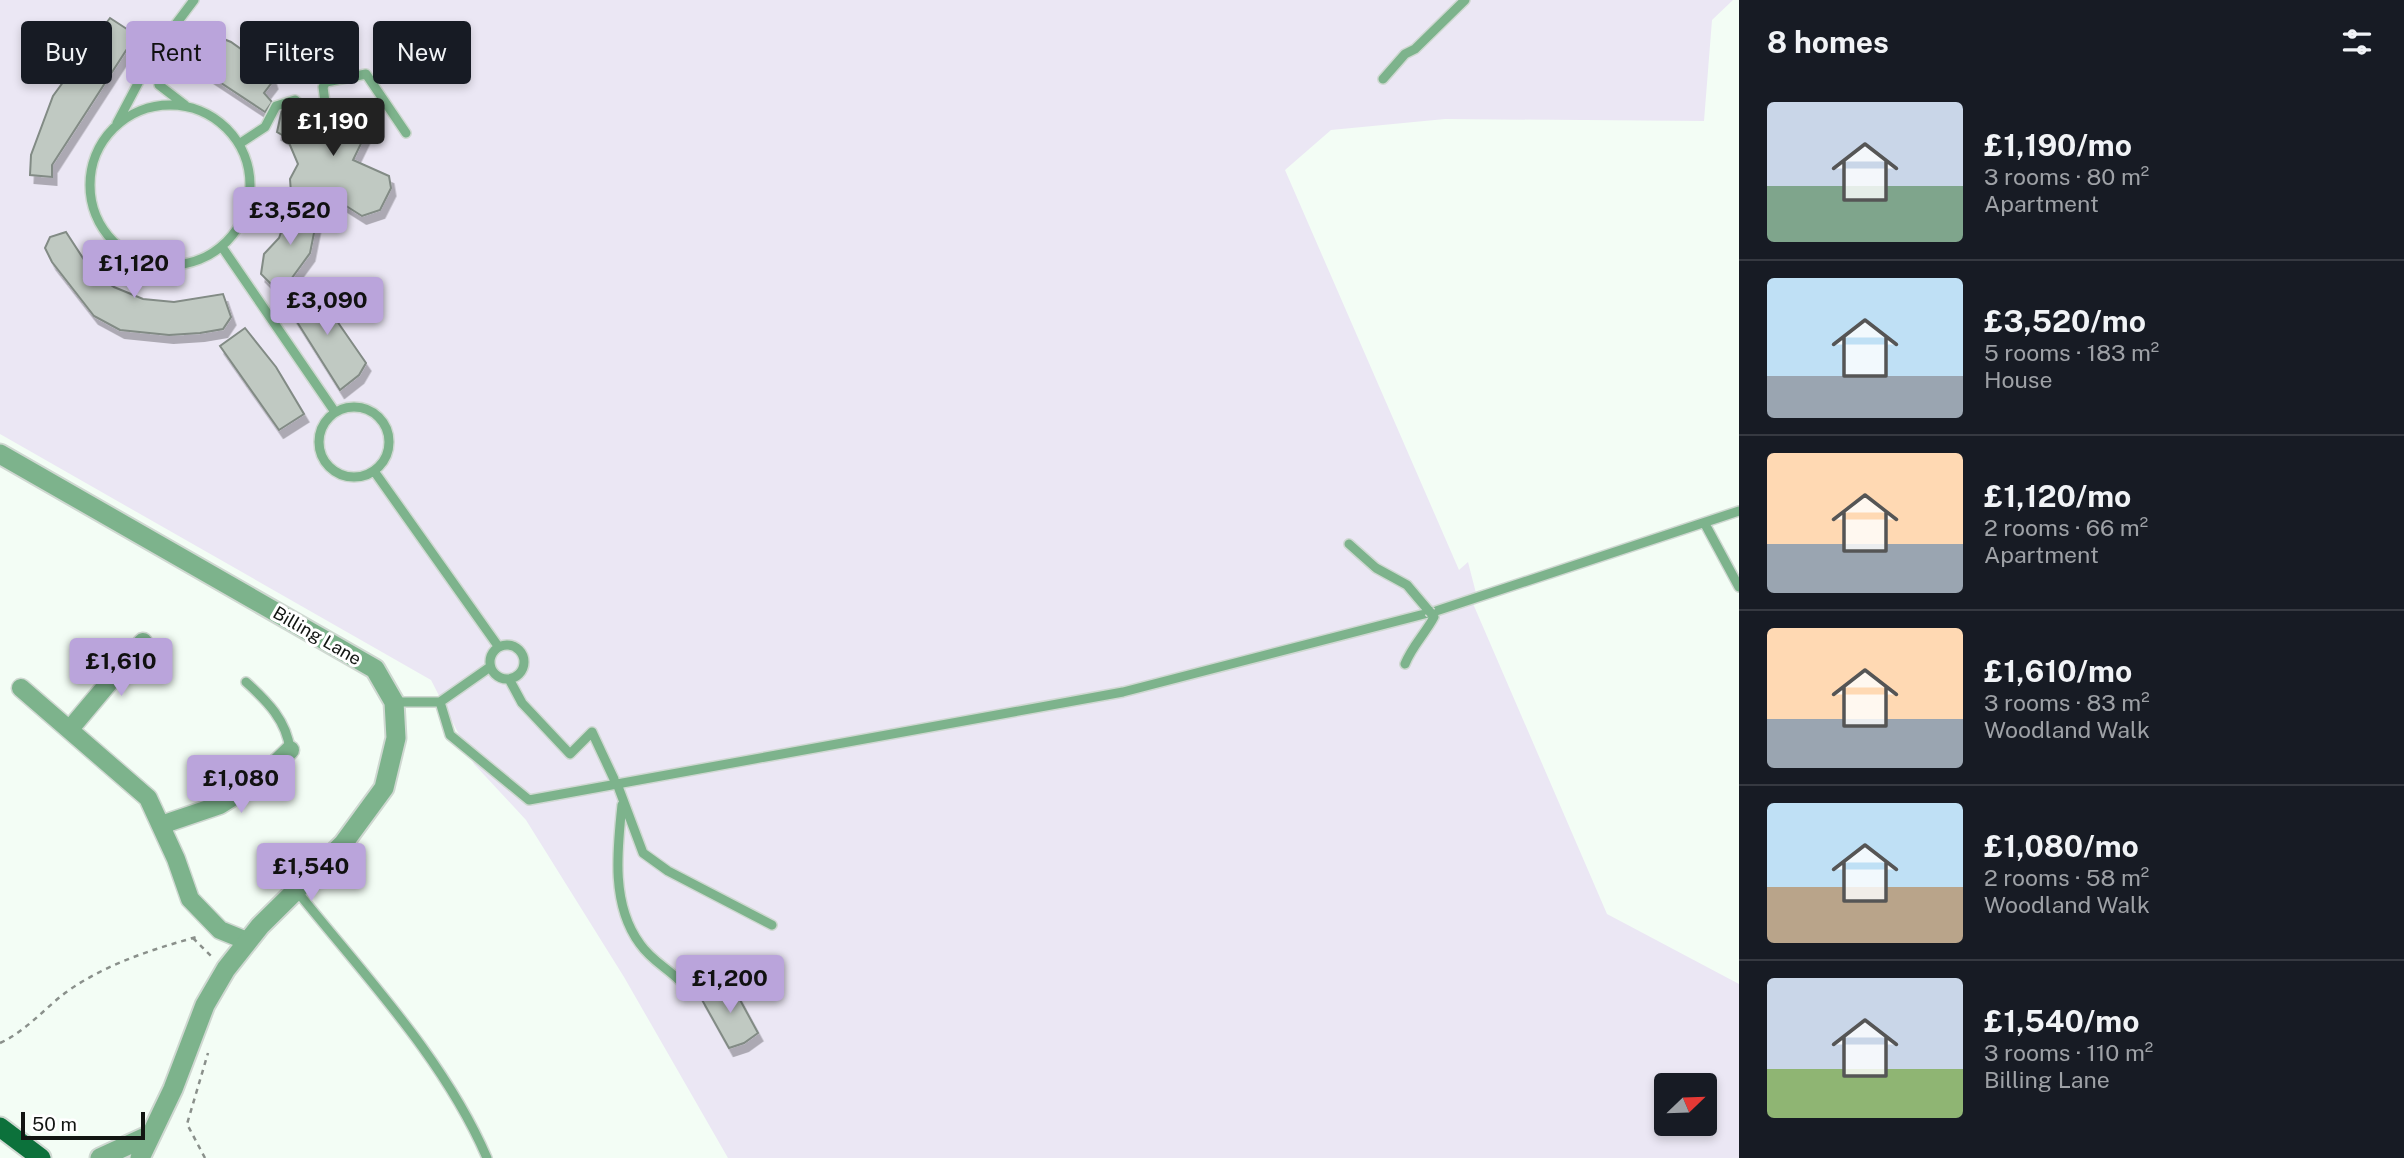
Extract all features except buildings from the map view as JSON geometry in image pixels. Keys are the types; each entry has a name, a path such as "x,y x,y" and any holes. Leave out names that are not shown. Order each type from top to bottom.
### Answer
{"main road":[{"path":"0,1127 41,1158"}],"street":[{"name":"Billing Lane","path":"0,454 374,669 394,702 396,738 384,788 343,844 247,942 205,1005 173,1089 148,1136 140,1158"},
{"path":"70,729 144,642"},
{"path":"21,688 148,798 190,899 220,930 247,942"},
{"path":"160,825 220,805 258,782 290,750"},
{"path":"100,1158 148,1136"}],"lane":[{"path":"178,21 194,0"},
{"path":"1383,79 1405,54 1415,49 1465,0"},
{"path":"239,144 265,127 276,106 295,100 311,114 325,102 323,87 326,82 366,74 406,133"},
{"path":"117,124 138,84"},
{"path":"159,84 185,105"},
{"path":"161,104 185,105 210,114 230,130 239,144 251,177 249,203 239,227 222,247 201,260 176,266 151,264 128,254 108,237 95,216 89,191 91,166 100,143 117,124 137,110 161,104"},
{"path":"222,247 335,412"},
{"path":"345,408 367,409 384,422 390,443 382,464 374,471 364,476 342,475 325,461 320,452 321,429 335,412 345,408"},
{"path":"374,471 498,646"},
{"path":"440,702 450,735 528,800 1123,692 1436,611 1739,511"},
{"path":"1705,524 1739,587"},
{"path":"1349,544 1376,568 1407,585 1434,617 1425,635 1410,649 1405,664"},
{"path":"510,644 523,656 520,673 509,679 498,677 490,667 490,655 498,646 510,644"},
{"path":"394,702 440,702 490,667"},
{"path":"509,679 522,703 570,754 592,732 614,779"},
{"path":"246,682 264,698 288,731 290,750"},
{"path":"618,789 643,853 668,871 772,925"},
{"path":"623,800 618,883 623,910 638,943 654,961 680,981"},
{"path":"296,890 415,1038 460,1105 487,1158"}],"path":[{"path":"0,1043 9,1039 95,973 140,954 220,930"},
{"path":"205,1158 187,1124 210,1044"}],"shaded area":[{"path":"0,0 1733,0 1712,20 1704,121 1445,119 1331,130 1285,170 1459,570 1468,562 1477,597 1471,599 1607,914 1739,984 1739,1158 728,1158 624,977 526,820 474,764 431,680 0,434"}]}
